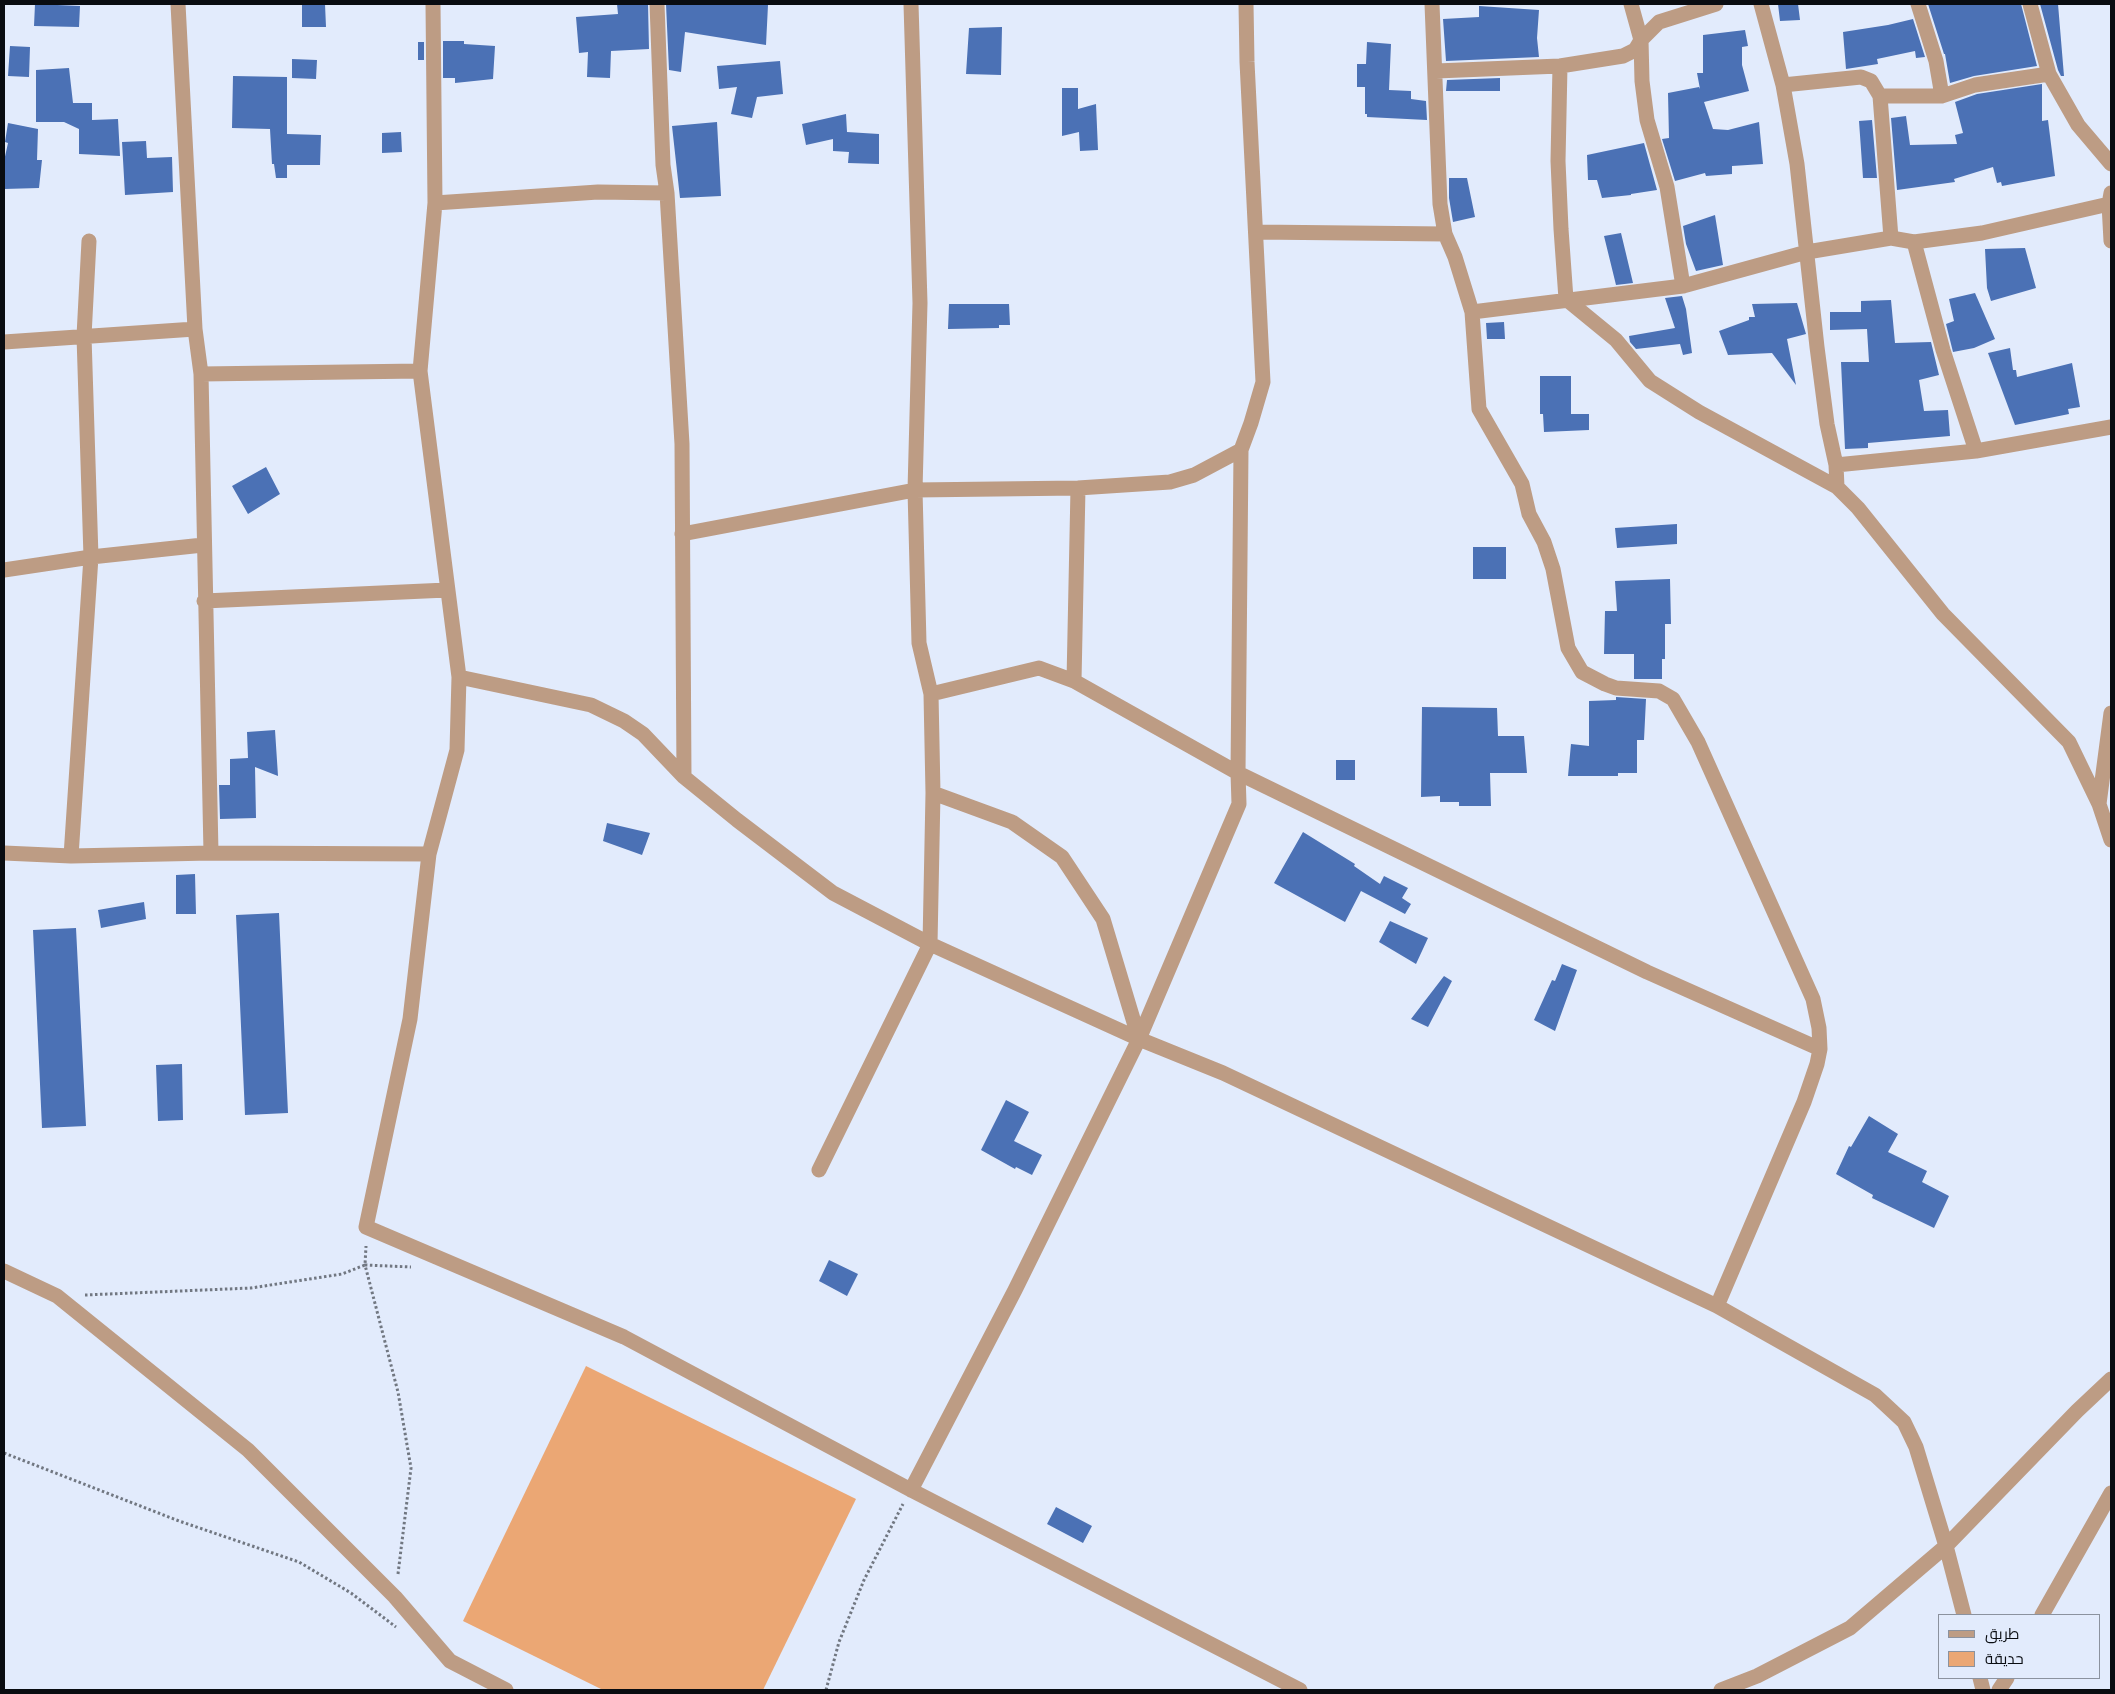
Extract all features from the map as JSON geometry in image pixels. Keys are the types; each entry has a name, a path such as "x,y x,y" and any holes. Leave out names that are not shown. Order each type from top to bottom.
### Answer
{"street":[{"path":"178,4 195,329 201,374 204,601 211,853"},
{"path":"432,4 435,204 420,371 459,677 457,750 429,854 410,1019 366,1227 624,1337 911,1490 1300,1690"},
{"path":"657,4 663,166 667,194 682,444 684,777"},
{"path":"819,1170 930,944 933,793 931,694 918,643 915,490 920,304 911,4"},
{"path":"911,1490 1015,1290 1138,1039 1239,804 1241,450 1263,382 1247,62 1246,4"},
{"path":"1432,4 1440,204 1445,234 1455,257 1472,312 1480,409 1522,484 1529,514 1544,542 1553,569 1568,648 1582,672 1616,688 1659,692 1673,699 1698,742 1813,999 1819,1028 1820,1049 1804,1102 1718,1306"},
{"path":"1631,4 1641,40 1642,81 1648,120 1666,187 1683,286"},
{"path":"1436,71 1560,66 1623,56 1635,50 1641,40 1659,22 1716,4"},
{"path":"1761,4 1783,85 1797,164 1825,405 1836,465 1837,487"},
{"path":"1918,4 1936,61 1942,96"},
{"path":"2030,4 2049,74 2078,125 2111,164"},
{"path":"1560,66 1558,161 1566,299 1616,340 1650,381 1699,412 1837,487 1858,508 1944,614 2069,742 2099,804 2111,840"},
{"path":"1880,96 1942,96 1975,85 2049,74"},
{"path":"1783,85 1861,77 1871,81 1880,96 1892,238"},
{"path":"435,204 598,192 667,194"},
{"path":"1472,312 1683,286 1807,252 1892,238 1914,242 1982,233 2110,198 2111,241"},
{"path":"1256,232 1445,234"},
{"path":"71,856 91,557 84,336 89,240"},
{"path":"1914,242 1943,350 1976,451"},
{"path":"4,342 195,329"},
{"path":"201,374 420,371"},
{"path":"1836,465 1976,451 2111,427"},
{"path":"682,534 915,490 1078,488 1170,482 1194,475 1241,450"},
{"path":"1074,681 1078,488"},
{"path":"4,570 91,557 203,545"},
{"path":"204,601 447,590"},
{"path":"931,694 1039,668 1074,681 1238,773 1647,972 1820,1049"},
{"path":"459,677 591,705 624,721 643,734 684,777 833,893 930,944 1138,1039 1232,1077 1718,1306 1875,1395 1904,1422 1916,1447 1946,1546 1964,1614"},
{"path":"2099,804 2111,713"},
{"path":"933,793 1012,822 1062,858 1103,919 1138,1039"},
{"path":"4,853 71,856 211,853 429,854"},
{"path":"4,1271 57,1296 248,1450 395,1597 450,1661 506,1690"},
{"path":"1720,1690 1758,1676 1850,1628 1946,1546 2077,1411 2111,1379"},
{"path":"2043,1614 2111,1493"},
{"path":"1999,1690 2005,1679"}],"path":[{"path":"366,1227 365,1265 398,1392 411,1468 395,1597"},
{"path":"57,1296 252,1288 342,1274 365,1265"},
{"path":"4,1454 179,1521 298,1562 351,1593 401,1630"},
{"path":"826,1690 839,1642 864,1580 911,1490"}],"green space":[{"path":"586,1366 856,1499 763,1690 603,1690 463,1621"}],"building":[{"path":"35,4 80,6 79,27 34,26"},
{"path":"302,4 325,4 326,27 302,27"},
{"path":"617,4 648,4 649,49 611,51 610,78 587,77 588,52 579,53 576,17 618,14"},
{"path":"666,4 768,5 766,45 685,32 681,72 669,70"},
{"path":"1778,4 1798,4 1800,20 1780,21"},
{"path":"1928,4 2021,4 2037,66 1974,76 1950,83 1945,54"},
{"path":"2040,4 2058,4 2064,76 2061,76 2058,70"},
{"path":"1479,6 1539,10 1537,38 1539,57 1446,61 1443,19 1479,17"},
{"path":"1913,19 1925,57 1916,58 1915,51 1877,59 1878,64 1846,69 1843,32"},
{"path":"1002,27 1001,75 966,74 969,28"},
{"path":"1745,30 1748,46 1742,47 1742,65 1749,91 1704,102 1713,129 1728,130 1759,122 1763,164 1732,166 1732,174 1706,176 1705,173 1675,181 1662,139 1669,138 1668,93 1699,87 1700,89 1697,73 1703,73 1703,35"},
{"path":"443,41 464,41 464,44 495,46 493,79 455,83 455,78 443,78"},
{"path":"418,42 424,42 424,60 418,60"},
{"path":"1367,42 1391,44 1389,90 1411,91 1411,99 1426,101 1427,120 1367,117 1367,114 1365,114 1365,87 1357,87 1357,64 1366,64"},
{"path":"10,46 30,47 29,77 8,76"},
{"path":"292,59 317,60 316,79 292,78"},
{"path":"780,61 783,94 757,97 752,118 731,114 737,87 719,89 717,66"},
{"path":"69,68 73,103 92,103 92,120 118,119 120,156 79,154 79,129 64,122 36,122 36,70"},
{"path":"233,76 287,77 287,134 321,135 320,165 287,165 287,178 276,178 274,164 272,164 270,129 232,128"},
{"path":"1500,78 1500,91 1446,91 1447,80"},
{"path":"2042,84 2042,121 2048,120 2055,176 2002,186 2001,182 1997,183 1993,167 1954,179 1955,182 1897,190 1891,118 1906,116 1910,145 1957,144 1955,135 1963,133 1955,102 1977,94"},
{"path":"1062,88 1078,88 1078,109 1096,104 1098,150 1080,151 1079,132 1062,136"},
{"path":"846,114 847,132 879,134 879,164 848,163 849,152 833,151 833,139 806,145 802,124"},
{"path":"1872,120 1877,178 1863,178 1859,121"},
{"path":"717,122 721,196 680,198 672,126"},
{"path":"8,123 38,129 37,160 42,160 39,188 4,189 4,161 8,143 5,142"},
{"path":"401,132 402,152 382,153 382,133"},
{"path":"146,141 147,158 172,157 173,192 125,195 122,142"},
{"path":"1644,143 1657,190 1602,198 1597,180 1588,180 1587,155"},
{"path":"1449,178 1467,178 1475,217 1453,222 1449,198"},
{"path":"1715,215 1723,265 1696,271 1686,244 1683,226"},
{"path":"1621,233 1633,283 1616,285 1604,236"},
{"path":"2025,248 2036,288 1991,301 1987,288 1985,249"},
{"path":"1975,293 1995,339 1974,348 1953,352 1946,324 1954,321 1949,299"},
{"path":"1682,296 1686,309 1692,353 1683,355 1680,344 1636,349 1630,342 1629,336 1675,328 1665,298"},
{"path":"1891,300 1895,343 1931,342 1939,375 1919,380 1924,411 1948,410 1950,436 1868,443 1868,448 1845,449 1841,362 1869,362 1867,329 1830,330 1830,312 1861,312 1861,301"},
{"path":"1797,303 1806,334 1787,339 1796,385 1772,353 1728,355 1719,331 1749,320 1749,317 1755,317 1752,304"},
{"path":"949,304 1009,304 1010,325 999,325 999,328 948,329"},
{"path":"1504,322 1505,339 1487,339 1486,323"},
{"path":"2010,348 2013,370 2016,370 2017,377 2072,363 2080,407 2068,409 2069,414 2015,425 1988,353"},
{"path":"1540,376 1571,376 1571,414 1589,414 1589,430 1544,432 1543,414 1540,414"},
{"path":"266,467 280,494 248,514 232,486"},
{"path":"1677,524 1677,544 1617,548 1615,528"},
{"path":"1473,547 1506,547 1506,579 1473,579"},
{"path":"1670,579 1671,624 1665,624 1665,659 1662,659 1662,679 1634,679 1634,654 1604,654 1605,611 1617,611 1615,581"},
{"path":"1616,697 1646,699 1644,740 1637,740 1637,773 1618,773 1618,776 1568,776 1571,744 1589,746 1589,701 1616,700"},
{"path":"1422,707 1497,708 1498,736 1524,736 1527,773 1490,773 1491,806 1459,806 1459,802 1440,802 1440,796 1421,797"},
{"path":"275,730 278,776 255,767 256,818 220,819 219,785 230,785 230,759 248,758 247,732"},
{"path":"1336,760 1355,760 1355,780 1336,780"},
{"path":"607,823 650,833 642,855 603,841"},
{"path":"1303,832 1355,864 1354,866 1380,884 1384,876 1408,888 1402,898 1411,904 1405,914 1361,891 1345,922 1274,883"},
{"path":"195,874 196,914 176,914 176,875"},
{"path":"144,902 146,919 101,928 98,910"},
{"path":"279,913 288,1113 245,1115 236,915"},
{"path":"1390,921 1428,938 1416,964 1379,942"},
{"path":"76,928 86,1126 42,1128 33,930"},
{"path":"1562,964 1577,970 1555,1031 1534,1020 1552,980 1555,981"},
{"path":"1444,976 1452,981 1428,1027 1411,1019"},
{"path":"182,1064 183,1120 158,1121 156,1065"},
{"path":"1006,1100 1029,1112 1014,1141 1042,1155 1032,1175 1016,1167 1015,1169 981,1150"},
{"path":"1869,1116 1898,1134 1888,1152 1927,1171 1922,1182 1949,1196 1934,1228 1872,1198 1873,1195 1836,1174 1849,1146 1851,1147"},
{"path":"829,1260 858,1274 847,1296 819,1281"},
{"path":"1056,1507 1092,1526 1083,1543 1047,1524"}]}
